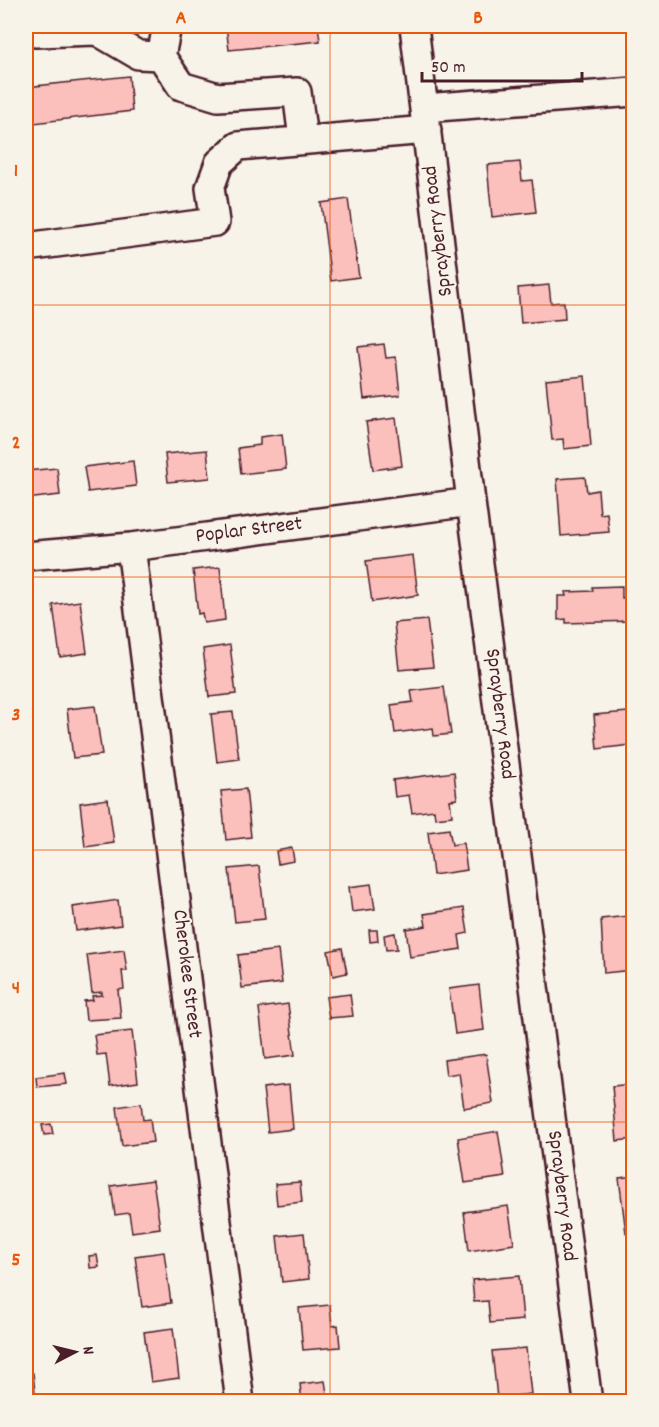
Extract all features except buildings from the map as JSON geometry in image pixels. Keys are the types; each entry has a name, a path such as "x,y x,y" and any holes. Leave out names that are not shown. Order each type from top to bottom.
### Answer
{"street":[{"path":"167,26 161,56 181,86 218,97 297,92 303,139"},
{"name":"Sprayberry Road","path":"414,26 471,502 588,1401"},
{"path":"26,30 35,33 97,31 138,55 161,56"},
{"path":"26,247 215,222 210,188 219,163 238,146 303,139 426,119 633,92"},
{"name":"Poplar Street","path":"26,556 131,547 471,502"},
{"name":"Cherokee Street","path":"131,547 240,1401"}]}
